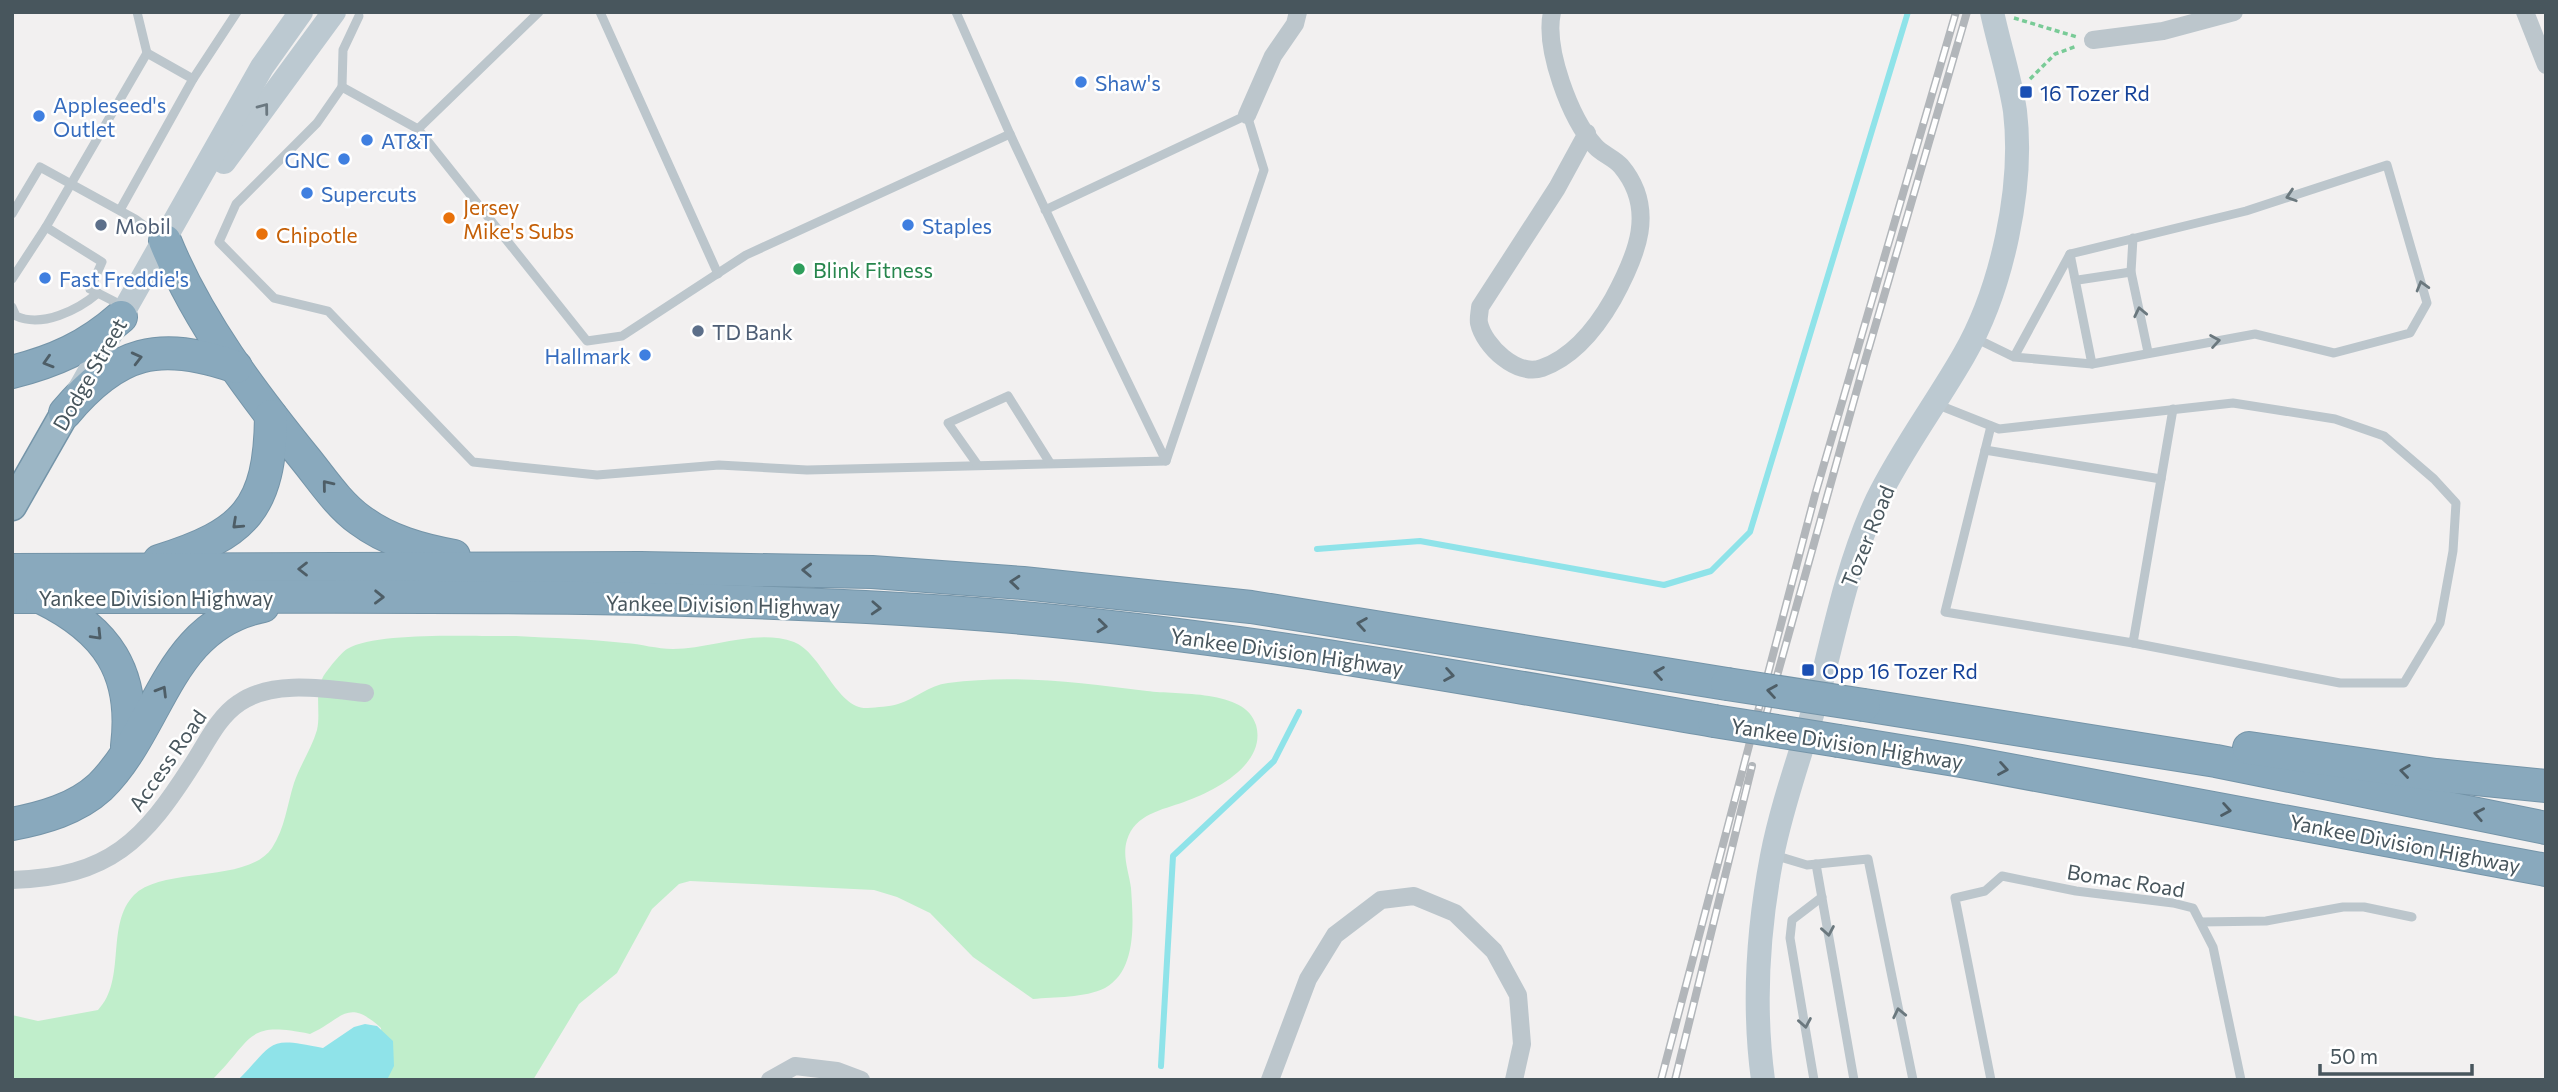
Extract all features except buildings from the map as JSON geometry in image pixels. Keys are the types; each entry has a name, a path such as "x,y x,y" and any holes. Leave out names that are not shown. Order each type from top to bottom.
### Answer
{"highway":[{"path":"165,241 191,298 236,367 271,416 359,520 383,535 438,553 567,568"},
{"path":"12,372 58,359 80,349 124,312"},
{"path":"65,414 102,374 121,363 143,356 186,353 236,367"},
{"name":"Dodge Street","path":"12,506 65,414"},
{"path":"127,570 214,541 232,530 250,512 262,487 268,464 271,416"},
{"name":"Yankee Division Highway","path":"12,570 567,568 872,572 1177,598 2216,761 2546,828"},
{"path":"27,597 81,620 102,639 114,657 128,699 130,722 127,750"},
{"name":"Yankee Division Highway","path":"27,597 342,597 731,603 880,608 1024,618 1311,652 1961,761 2538,870"},
{"path":"20,820 77,803 99,787 127,750 187,652 214,624 248,609 342,597"},
{"path":"1864,705 2194,740 2436,775 2546,786"}],"main road":[{"name":"Dodge Street","path":"65,414 262,67 301,12"},
{"name":"Dodge Street","path":"165,241 334,12"},
{"name":"Tozer Road","path":"1763,1080 1758,1026 1758,972 1772,854 1824,672 1832,629 1872,513 1904,452 1974,337 1988,308 2011,208 2017,161 2012,99 2000,14"}],"street":[{"path":"1247,115 1273,56 1295,24 1298,12"},
{"path":"1552,12 1549,28 1554,61 1595,147 1618,163 1634,183 1642,212 1638,245 1603,316 1578,345 1557,362 1533,371 1513,367 1496,350 1479,323 1480,307 1557,188 1587,133"},
{"path":"2093,40 2163,31 2234,12"},
{"path":"2525,12 2546,65"},
{"name":"Access Road","path":"12,880 51,877 92,867 122,850 142,834 158,814 215,727 238,703 258,694 280,690 315,688 365,693"},
{"path":"1270,1080 1308,979 1335,935 1381,900 1414,896 1455,913 1494,951 1518,995 1522,1044 1514,1080"},
{"path":"770,1080 795,1066 836,1071 861,1080"}],"lane":[{"path":"12,279 46,227 147,52 137,12"},
{"path":"120,210 194,79 237,12"},
{"path":"418,129 539,12"},
{"path":"600,12 718,274"},
{"path":"956,12 1045,210 1166,461"},
{"path":"359,14 343,50 342,87 317,123 236,204 219,242 274,298 328,311 473,462 597,475 719,465 807,470 1166,461"},
{"path":"147,52 194,79"},
{"path":"342,87 418,129 587,341 622,336 746,255 1010,134"},
{"path":"1045,210 1247,115 1264,170 1166,461"},
{"path":"1974,337 2014,357 2092,364 2255,334 2334,353 2410,333 2427,303 2387,165 2246,211 2070,254 2014,357"},
{"path":"12,214 40,167 120,210 165,241"},
{"path":"46,227 102,262 90,289 124,312"},
{"path":"2133,238 2131,272 2148,352"},
{"path":"2070,254 2092,364"},
{"path":"2077,280 2131,272"},
{"path":"12,307 16,316 26,321 60,315 99,293"},
{"path":"977,464 948,423 1008,396 1050,463"},
{"path":"1934,404 1999,429 2233,403 2335,419 2384,436 2434,479 2456,503 2453,551 2440,623 2404,683 2340,683 2133,643 1945,612 1991,426"},
{"path":"2133,643 2173,409"},
{"path":"1985,450 2161,479"},
{"path":"1772,854 1807,865 1868,859 1913,1080"},
{"path":"1816,864 1854,1080"},
{"name":"Bomac Road","path":"1992,1080 1955,898 1986,891 2002,876 2076,891 2193,908 2213,947 2241,1080"},
{"path":"1814,1080 1790,938 1792,920 1822,897"},
{"path":"2201,922 2266,921 2343,907 2364,907 2412,917"}],"path":[{"path":"2000,14 2093,40"},
{"path":"2012,99 2055,54 2093,40"}],"green space":[{"path":"516,636 598,640 673,649 749,638 779,638 804,648 847,700 868,708 898,704 941,684 998,679 1209,696 1225,699 1250,713 1256,725 1257,739 1254,752 1236,774 1210,791 1150,814 1131,831 1125,852 1131,888 1131,943 1128,957 1116,980 1097,991 1033,999 973,957 930,913 897,897 874,890 690,881 679,884 652,909 617,973 579,1004 533,1080 366,1080 382,1053 381,1028 370,1019 352,1012 310,1034 273,1030 253,1036 212,1080 12,1080 12,1015 38,1021 98,1010 107,998 112,984 120,921 125,907 134,895 147,886 164,880 244,866 260,859 272,848 283,824 297,776 317,730 320,683 327,670 344,651 362,643 404,637"}],"water":[{"path":"365,1024 377,1026 393,1041 394,1066 387,1080 238,1080 273,1045 291,1043 323,1048 354,1027"}],"waterway":[{"path":"1317,549 1420,541 1664,585 1711,571 1750,532 1908,12"},
{"path":"1161,1066 1173,856 1274,761 1299,712"}],"railway":[{"path":"1661,1080 1815,495 1956,12"},
{"path":"1765,719 1863,368 1967,12"},
{"path":"1675,1080 1752,766"}],"place":[{"name":"Shaw's","path":"1081,82"},
{"name":"16 Tozer Rd","path":"2026,92"},
{"name":"Appleseed's Outlet","path":"39,116"},
{"name":"AT&T","path":"367,140"},
{"name":"GNC","path":"344,159"},
{"name":"Supercuts","path":"307,193"},
{"name":"Jersey Mike's Subs","path":"449,218"},
{"name":"Mobil","path":"101,225"},
{"name":"Staples","path":"908,225"},
{"name":"Chipotle","path":"262,234"},
{"name":"Blink Fitness","path":"799,269"},
{"name":"Fast Freddie's","path":"45,278"},
{"name":"TD Bank","path":"698,331"},
{"name":"Hallmark","path":"645,355"},
{"name":"Opp 16 Tozer Rd","path":"1808,670"}]}
